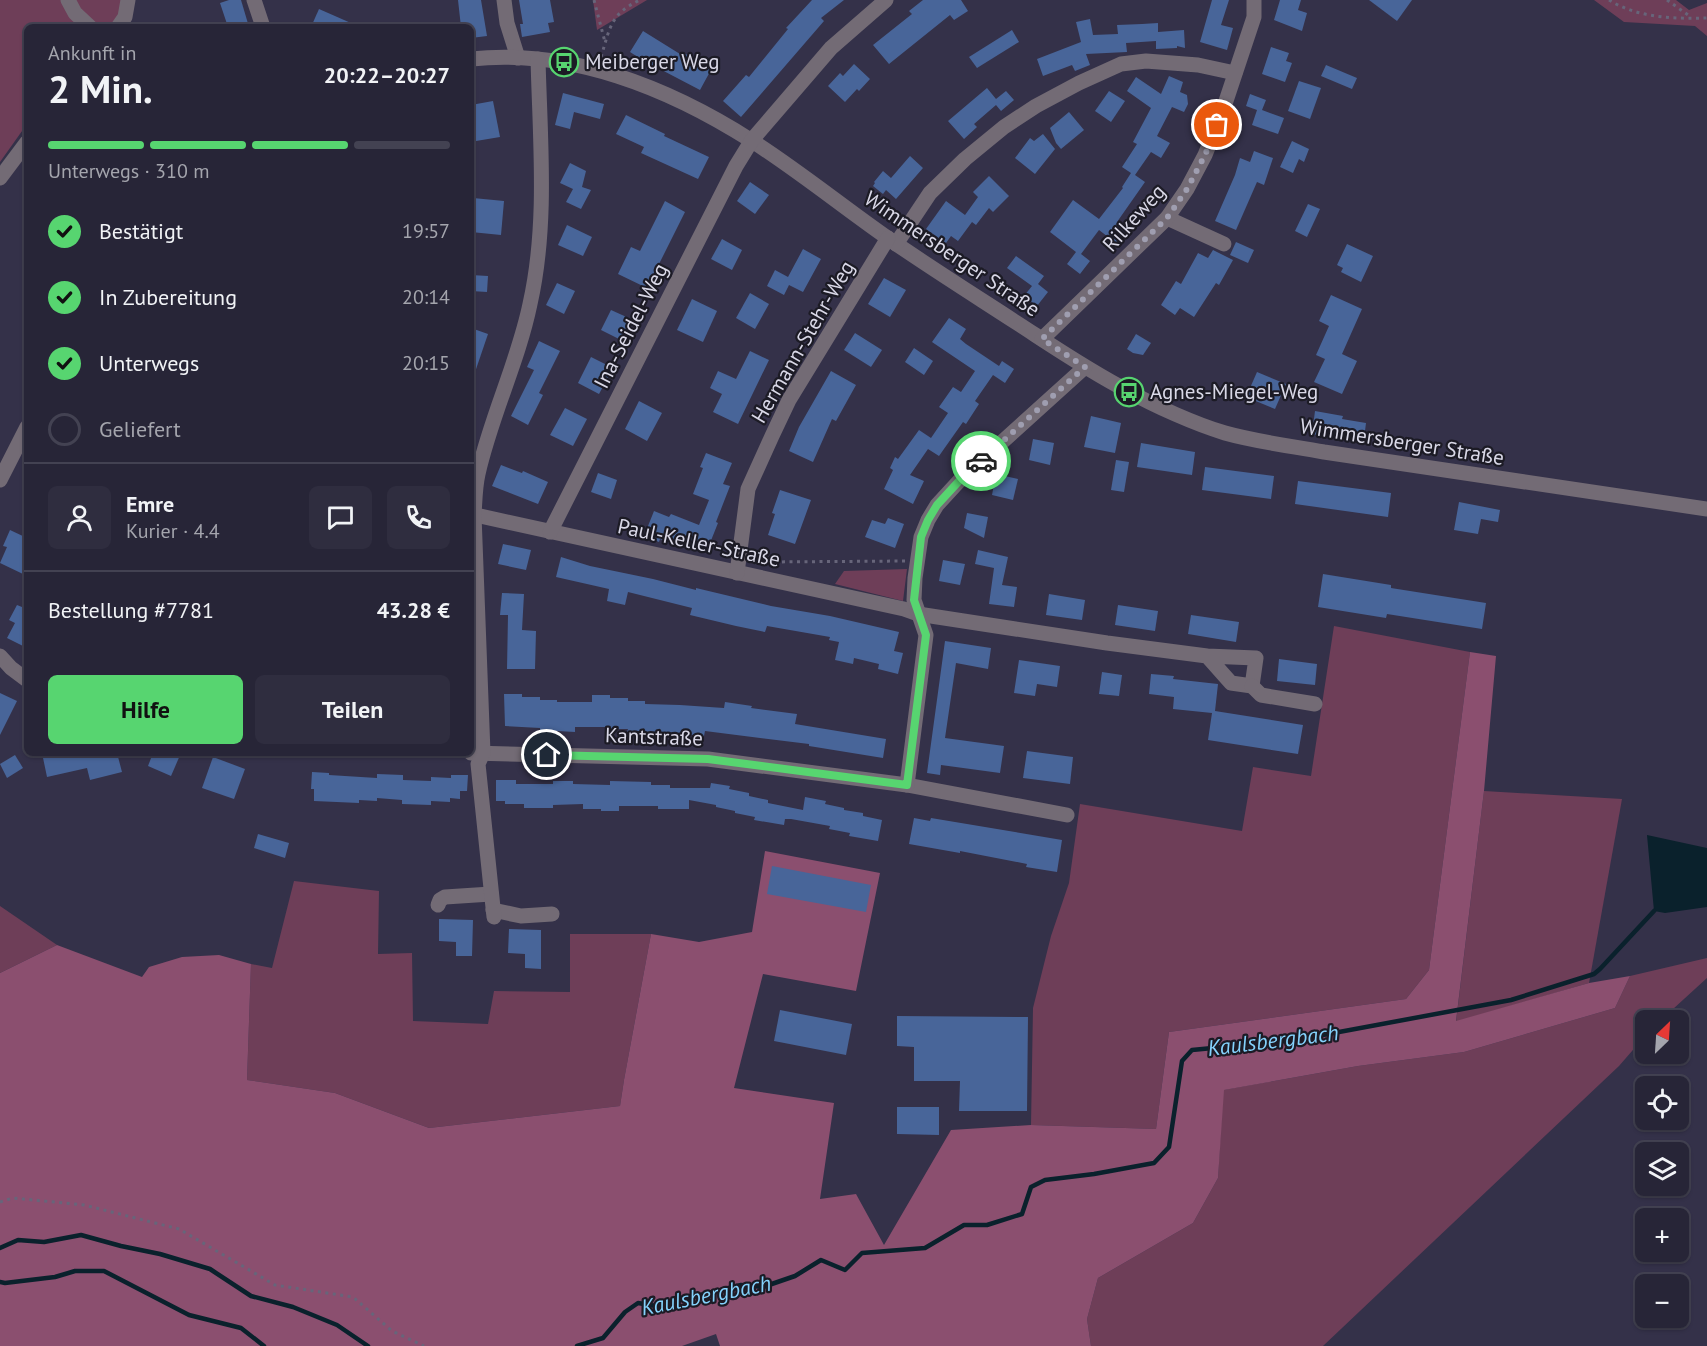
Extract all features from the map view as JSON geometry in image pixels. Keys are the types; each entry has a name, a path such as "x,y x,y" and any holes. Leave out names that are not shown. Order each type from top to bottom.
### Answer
{"street":[{"path":"68,0 75,14 87,24"},
{"path":"120,24 125,17 128,0"},
{"path":"254,0 263,24"},
{"path":"504,0 507,23 518,58"},
{"name":"Ina-Seidel-Weg","path":"549,532 736,166 752,140 831,48 886,0"},
{"name":"Rilkeweg","path":"1042,339 1167,218 1187,189 1205,155 1223,110 1254,17 1254,0"},
{"name":"Wimmersberger Straße","path":"474,59 538,59 598,69 667,96 710,116 752,140 892,241 1085,367 1129,392 1223,433 1262,442 1707,509"},
{"path":"474,506 478,476 487,439 522,337 531,303 538,258 542,189 538,59"},
{"name":"Hermann-Stehr-Weg","path":"738,568 748,489 789,400 892,241 930,193 965,159 1004,127 1036,106 1121,64 1146,61 1198,65 1235,73"},
{"path":"0,178 24,146"},
{"path":"1167,218 1224,244"},
{"path":"907,785 926,635 914,600 917,561 921,537 928,520 937,505 960,480 1085,367"},
{"path":"0,480 24,433"},
{"name":"Paul-Keller-Straße","path":"474,514 549,532 738,568 918,614"},
{"path":"474,574 477,753 493,914 521,916 552,914"},
{"path":"918,614 1107,643 1207,656 1256,658 1252,686"},
{"path":"0,656 24,678"},
{"path":"1207,656 1231,683 1252,686 1262,695 1315,704"},
{"name":"Kantstraße","path":"477,753 708,759 907,785 1067,814"},
{"path":"438,905 445,897 491,894"}],"path":[{"path":"594,0 605,44"},
{"path":"598,69 612,22 626,7 640,0"},
{"path":"1609,0 1645,15 1707,18"},
{"path":"1667,0 1692,18"},
{"path":"738,568 917,561"},
{"path":"0,1202 13,1198 84,1205 179,1229 274,1285 353,1297 392,1331 424,1346"}],"shaded area":[{"path":"0,0 122,0 119,18 111,24 24,24 24,128 0,162"},
{"path":"593,0 647,0 597,30"},
{"path":"1594,0 1676,0 1689,10 1707,3 1707,36 1695,26 1624,22"},
{"path":"907,569 903,601 835,584 844,571"},
{"path":"1334,626 1470,652 1429,970 1406,999 1169,1032 1156,1129 1031,1125 1033,1008 1051,936 1069,883 1080,804 1242,831 1253,767 1311,776"},
{"path":"1470,652 1496,656 1484,791 1456,1021 1589,983 1630,976 1615,1008 1464,1052 1358,1066 1224,1090 1218,1178 1193,1223 1098,1278 1087,1319 1091,1346 720,1346 716,1334 682,1346 0,1346 0,973 57,945 142,977 149,967 182,957 219,955 251,964 247,1080 335,1093 429,1128 620,1106 651,934 699,942 752,932 765,851 880,873 856,991 763,974 734,1088 834,1103 820,1199 856,1194 884,1245 951,1130 1031,1125 1156,1129 1169,1032 1406,999 1429,970"},
{"path":"1484,791 1622,799 1589,983 1456,1022"},
{"path":"294,881 379,891 378,954 412,953 413,1021 488,1024 494,991 570,992 570,934 651,934 620,1106 429,1128 335,1093 247,1080 251,964 272,968"},
{"path":"0,906 57,945 0,973"},
{"path":"1707,958 1707,978 1672,1010 1635,1010 1635,1048 1619,1066 1323,1346 1091,1346 1087,1319 1098,1278 1193,1223 1218,1178 1223,1090 1358,1066 1464,1052 1615,1008 1630,976"}],"water":[{"path":"1647,835 1707,848 1707,907 1665,913 1654,911"}],"building":[{"path":"241,0 248,24 227,24 220,3"},
{"path":"458,0 481,0 487,36 474,38 474,24 461,24"},
{"path":"519,0 550,0 554,22 548,23 550,32 522,37 520,24 523,24"},
{"path":"812,0 844,0 821,18 824,21 741,117 723,101 746,75 749,77 788,29 786,28"},
{"path":"923,0 961,0 968,11 954,20 950,15 889,64 873,45 912,14 909,11"},
{"path":"1212,0 1229,0 1221,25 1233,28 1227,50 1200,42"},
{"path":"1280,0 1301,0 1298,10 1307,13 1302,31 1274,20"},
{"path":"1369,0 1412,0 1397,21"},
{"path":"319,9 353,24 312,24"},
{"path":"1090,19 1093,35 1118,34 1117,25 1158,23 1158,32 1184,30 1185,48 1177,46 1177,48 1156,49 1156,41 1126,43 1127,52 1086,54 1090,65 1075,71 1072,65 1043,76 1037,59 1081,42 1076,22"},
{"path":"1012,30 1019,42 977,68 969,57"},
{"path":"643,31 680,54 682,52 712,68 700,90 655,68 630,52"},
{"path":"1271,47 1289,53 1286,61 1292,63 1285,82 1262,74"},
{"path":"854,64 870,79 845,102 828,86 840,73 843,76"},
{"path":"1326,65 1357,78 1352,89 1321,76"},
{"path":"1169,76 1183,82 1180,92 1187,95 1188,104 1184,112 1172,107 1157,136 1170,143 1161,158 1151,152 1135,175 1145,182 1117,222 1127,230 1116,243 1099,230 1081,254 1090,261 1080,274 1067,264 1076,252 1050,232 1073,200 1099,219 1123,188 1131,173 1122,167 1137,144 1133,142 1151,108 1127,91 1136,77 1161,94"},
{"path":"1299,81 1321,88 1310,119 1288,111"},
{"path":"987,88 996,99 1006,91 1014,100 1001,111 996,105 974,124 977,127 964,139 948,121"},
{"path":"1109,91 1125,101 1111,122 1095,111"},
{"path":"563,93 604,104 600,119 574,112 570,129 555,125"},
{"path":"1250,94 1266,100 1262,110 1284,118 1278,134 1252,125 1257,110 1246,106"},
{"path":"493,101 500,137 476,141 474,104"},
{"path":"1069,112 1084,130 1061,149 1050,128"},
{"path":"626,115 709,157 698,179 641,153 644,147 616,134"},
{"path":"1043,134 1055,149 1035,174 1015,158 1030,138 1034,141"},
{"path":"1292,141 1309,149 1304,162 1299,159 1293,173 1280,167"},
{"path":"1254,151 1273,158 1264,185 1257,182 1236,230 1215,221 1240,158 1250,162"},
{"path":"910,156 923,168 896,199 886,190 883,194 873,186 883,171 891,178"},
{"path":"570,163 586,171 582,187 591,190 581,209 566,202 573,189 560,183"},
{"path":"989,176 1009,196 993,212 989,208 976,225 972,222 958,241 951,236 946,243 926,229 946,201 965,215 978,197 973,192"},
{"path":"750,182 769,195 755,214 737,201"},
{"path":"474,198 504,201 501,235 474,232"},
{"path":"665,201 685,212 647,288 618,274 631,247 640,251"},
{"path":"1308,204 1320,209 1307,237 1295,231"},
{"path":"567,225 592,237 583,256 558,245"},
{"path":"722,239 742,250 732,270 711,259"},
{"path":"1236,242 1254,250 1248,263 1230,255"},
{"path":"1347,244 1373,256 1361,282 1341,272 1343,268 1337,265"},
{"path":"803,249 821,259 803,292 789,285 784,295 767,286 775,270 788,277"},
{"path":"1213,250 1233,260 1219,285 1216,283 1194,317 1180,308 1175,315 1161,305 1176,281 1181,284 1198,253 1208,258"},
{"path":"1016,256 1044,276 1038,284 1048,292 1037,306 1024,296 1032,286 1007,268"},
{"path":"474,275 488,276 487,292 474,291"},
{"path":"884,278 906,290 890,317 868,304"},
{"path":"557,283 575,291 564,314 546,305"},
{"path":"750,293 769,304 755,329 736,318"},
{"path":"1331,295 1362,309 1342,354 1357,361 1342,394 1314,382 1325,359 1316,355 1329,326 1319,321"},
{"path":"692,299 717,311 703,342 677,330"},
{"path":"611,310 631,319 621,340 601,330"},
{"path":"949,318 966,329 960,339 966,344 999,366 1002,361 1014,369 1005,383 993,375 975,401 979,404 966,424 963,422 939,456 928,449 910,475 924,481 913,504 884,489 893,470 890,468 895,457 898,459 919,430 931,438 948,413 939,407 953,387 961,392 975,371 932,342"},
{"path":"474,329 488,334 474,375"},
{"path":"855,333 882,350 871,367 844,350"},
{"path":"1136,334 1151,343 1143,355 1127,349"},
{"path":"539,341 560,351 539,393 543,395 528,425 511,416 534,370 527,367"},
{"path":"914,348 933,361 924,375 905,362"},
{"path":"750,351 769,360 738,424 713,412 722,394 710,388 718,371 736,379"},
{"path":"591,357 613,368 599,394 578,383"},
{"path":"831,371 856,385 836,421 832,419 813,462 789,451 799,427"},
{"path":"1257,372 1286,384 1275,409 1246,397"},
{"path":"639,401 662,413 647,441 625,429"},
{"path":"565,408 587,419 573,446 550,435"},
{"path":"1315,411 1366,423 1364,439 1339,435 1339,439 1312,434"},
{"path":"1091,416 1121,423 1115,453 1084,447"},
{"path":"1033,439 1054,443 1050,465 1029,460"},
{"path":"1141,443 1195,452 1192,475 1137,467"},
{"path":"706,453 732,463 723,484 730,486 708,548 679,536 675,545 644,536 654,511 669,517 671,514 699,525 709,500 693,494"},
{"path":"1116,460 1129,462 1124,492 1111,490"},
{"path":"501,465 522,473 523,471 548,482 538,504 492,486"},
{"path":"1205,467 1274,476 1271,499 1202,490"},
{"path":"598,473 617,480 611,499 591,492"},
{"path":"996,474 1018,479 1013,500 992,495"},
{"path":"1298,481 1391,493 1388,517 1295,504"},
{"path":"780,490 811,500 795,544 768,535 775,514 772,513"},
{"path":"1459,502 1500,510 1498,522 1481,519 1478,534 1454,530"},
{"path":"967,513 988,517 984,538 964,528"},
{"path":"888,518 904,524 895,548 865,537 872,520 885,524"},
{"path":"10,530 24,537 23,574 0,563 7,547 3,546"},
{"path":"503,544 531,550 526,570 498,564"},
{"path":"978,550 1008,557 1002,585 1017,587 1014,607 989,604 994,568 975,564"},
{"path":"561,557 590,566 696,590 696,588 899,632 894,651 903,653 898,674 878,669 879,664 854,658 853,664 835,660 839,642 829,640 830,637 767,626 765,632 736,626 690,615 692,608 628,592 625,605 607,601 609,589 556,577"},
{"path":"943,560 965,564 960,585 939,581"},
{"path":"1323,574 1391,585 1391,588 1486,603 1482,629 1387,614 1386,618 1318,607"},
{"path":"502,593 524,594 522,630 536,631 535,669 507,669 508,615 500,615"},
{"path":"1049,594 1085,600 1082,620 1046,615"},
{"path":"24,603 24,646 7,638 15,623 9,620 17,605 22,607"},
{"path":"1118,605 1158,611 1155,631 1115,625"},
{"path":"1191,615 1239,622 1236,642 1188,634"},
{"path":"945,641 991,648 988,669 956,663 945,738 1004,746 1000,773 941,765 940,775 927,773"},
{"path":"1279,659 1317,664 1315,685 1277,681"},
{"path":"1019,660 1060,666 1057,687 1037,684 1035,696 1014,693"},
{"path":"1102,672 1122,675 1119,696 1099,694"},
{"path":"1151,674 1218,684 1215,711 1303,725 1298,754 1208,740 1212,713 1173,709 1174,697 1149,694"},
{"path":"0,693 17,701 0,735"},
{"path":"504,694 522,694 522,697 540,697 540,700 557,700 557,702 592,702 592,695 610,695 610,698 645,701 645,704 724,708 725,702 797,714 795,724 886,739 883,758 809,746 809,744 705,731 704,736 662,732 662,734 645,734 645,732 627,732 628,729 610,729 610,727 575,727 575,732 505,726"},
{"path":"1027,751 1073,757 1070,784 1023,778"},
{"path":"15,755 23,768 7,778 0,764"},
{"path":"43,756 118,756 122,772 90,780 87,768 47,777"},
{"path":"152,756 180,756 171,776 148,766"},
{"path":"213,757 245,769 234,799 202,788"},
{"path":"312,772 377,778 377,774 403,775 403,780 431,781 431,777 451,778 451,775 468,775 467,791 460,791 460,799 450,798 450,802 431,801 431,805 402,804 402,800 377,798 377,801 359,800 359,803 314,801 314,789 311,789"},
{"path":"496,780 516,780 516,784 553,784 553,781 610,785 610,781 651,782 651,785 670,785 670,788 710,788 711,783 730,786 729,789 749,793 749,796 768,800 768,803 803,810 805,797 826,801 825,804 882,820 878,841 849,836 850,833 829,829 830,826 791,819 785,819 784,825 754,820 755,817 735,813 735,811 716,807 716,805 689,800 689,809 619,806 619,811 601,811 601,809 583,809 583,804 553,805 553,808 524,808 524,804 505,804 505,801 496,801"},
{"path":"914,818 930,821 931,818 1062,840 1057,872 960,851 960,853 909,844"},
{"path":"258,834 289,843 285,858 254,848"},
{"path":"772,866 871,885 866,912 767,894"},
{"path":"439,919 473,920 472,956 456,956 456,942 439,941"},
{"path":"509,929 541,930 541,969 525,968 525,954 508,953"},
{"path":"780,1010 852,1024 846,1055 774,1041"},
{"path":"897,1016 1028,1017 1027,1111 959,1111 960,1081 914,1081 914,1047 897,1046"},
{"path":"897,1107 939,1107 939,1135 897,1134"}],"waterway":[{"name":"Kaulsbergbach","path":"577,1346 603,1338 625,1312 638,1303 656,1306 741,1285 763,1287 795,1276 821,1260 845,1270 862,1253 925,1248 964,1225 987,1225 1022,1214 1031,1187 1045,1180 1154,1163 1169,1147 1182,1061 1192,1050 1296,1040 1511,1000 1594,974 1654,911"},
{"name":"Kaulsbergbach","path":"0,1248 18,1240 44,1242 81,1235 160,1254 210,1269 251,1296 293,1307 337,1325 368,1346"},
{"path":"0,1282 55,1277 75,1271 104,1271 189,1315 241,1328 264,1346"}],"way so far":[{"path":"981,461 1085,367 1042,339 1167,218 1187,189 1205,155 1217,125"}],"place":[{"name":"Meiberger Weg","path":"564,62"},
{"name":"Agnes-Miegel-Weg","path":"1129,392"}],"route":[{"path":"547,755 708,759 907,785 926,635 914,600 921,537 937,505 981,461"}]}
